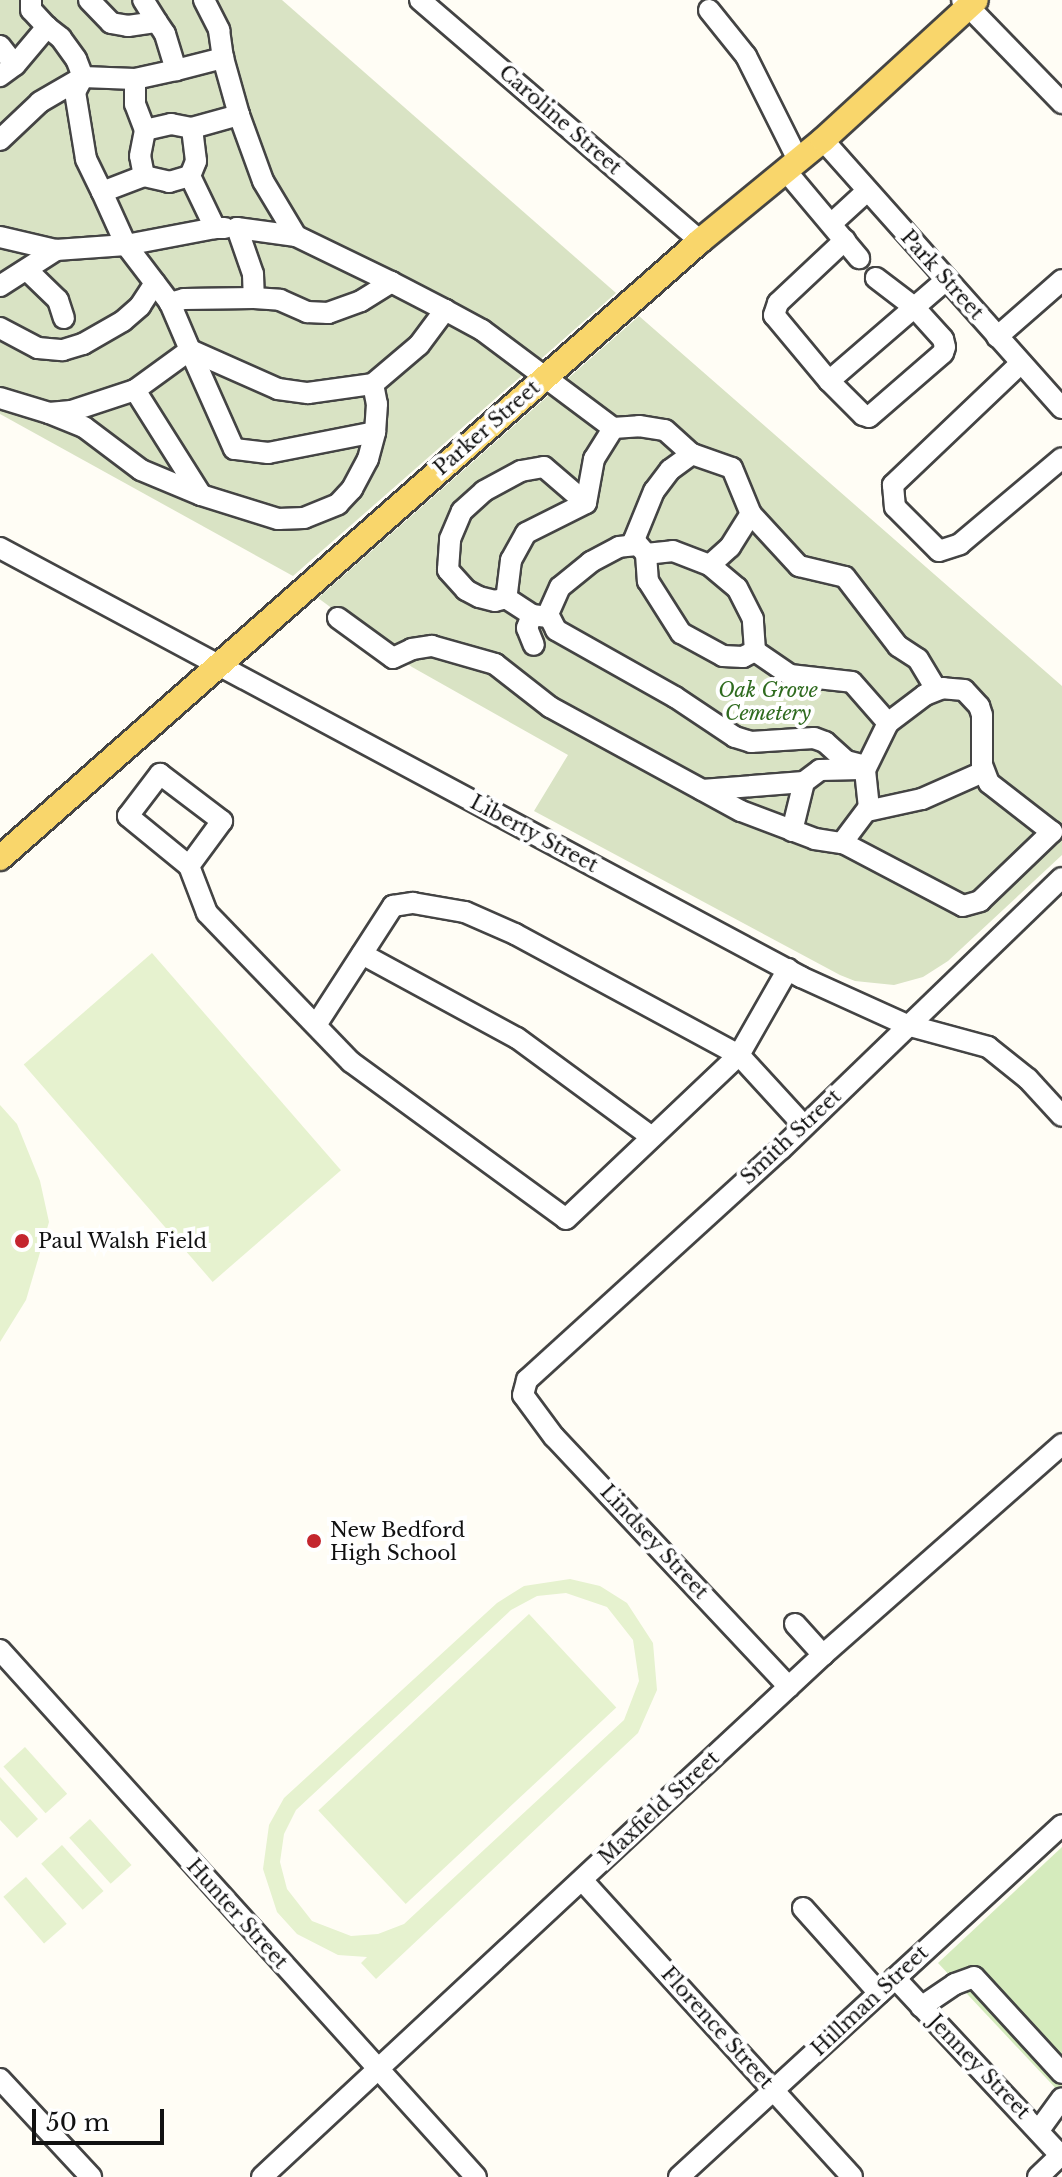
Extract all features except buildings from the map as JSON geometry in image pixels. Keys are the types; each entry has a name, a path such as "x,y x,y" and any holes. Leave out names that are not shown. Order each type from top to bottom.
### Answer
{"main road":[{"name":"Parker Street","path":"0,858 700,241 823,140 970,2"}],"street":[{"path":"89,0 111,23 128,26 157,22"},
{"path":"143,0 165,34 176,70"},
{"path":"204,0 219,30 223,58 239,115 263,181 296,236"},
{"name":"Caroline Street","path":"420,0 700,241"},
{"path":"970,2 1062,103"},
{"path":"27,3 61,38 83,77"},
{"path":"709,10 746,56 792,166 831,224 859,258"},
{"path":"7,71 47,27"},
{"path":"0,46 7,71"},
{"path":"0,140 40,102 83,77 135,79 223,58"},
{"path":"83,77 75,92 75,107 86,159 126,245 170,303 234,449 268,453 375,432"},
{"path":"135,79 135,104 145,130 140,156 144,176"},
{"path":"145,130 171,124 192,128 239,115"},
{"path":"192,128 196,161 190,176 215,228"},
{"name":"Park Street","path":"823,140 1062,408"},
{"path":"102,192 144,176 169,182 190,176"},
{"path":"831,224 867,191"},
{"path":"0,237 56,250 126,245 215,228 296,236 482,330 613,428 639,426 665,430 692,454 732,468 751,514 799,566 845,577 855,586 898,646 918,659 936,689"},
{"path":"237,228 253,274 254,298"},
{"path":"845,240 778,303 774,315 779,325 829,381 863,415 869,417 943,353 943,339 914,307 876,278"},
{"path":"0,286 56,250"},
{"path":"27,270 58,300 64,318"},
{"path":"829,381 946,280"},
{"path":"997,337 1062,280"},
{"path":"170,303 184,299 254,298 280,300 307,312 328,313 361,301 391,282"},
{"path":"0,328 38,348 63,350 83,344 123,321 140,306 155,283"},
{"path":"190,350 278,389 308,393 373,384 419,345 445,310"},
{"path":"49,413 71,411 135,390 190,350"},
{"path":"1021,363 893,485 895,507 939,551 960,544 1062,458"},
{"path":"0,398 84,427 141,470 201,495 278,519 320,513 338,504 352,489 368,459 375,432 377,404 373,384"},
{"path":"135,390 201,495"},
{"path":"586,503 594,459 613,428"},
{"path":"692,454 670,470 654,491 637,528 648,581 681,633 723,656 743,657 755,651"},
{"path":"586,503 544,467 521,471 497,483 462,511 450,539 448,570 466,590 495,601 506,598 540,616 556,630 675,697 735,737 751,742 814,738 846,761 865,768"},
{"path":"506,598 511,560 526,533 586,503"},
{"path":"710,565 730,547 751,514"},
{"path":"534,645 527,628 540,616 568,578 619,547 673,551 710,565 731,582 748,605 756,627 755,651"},
{"name":"Liberty Street","path":"0,548 788,969 907,1025 988,1047 1016,1067 1062,1116"},
{"path":"338,618 393,658 412,649 432,646 495,664 550,707 753,817 792,831 842,843 963,906 977,903 1052,832 993,787 983,772 979,745 982,715 979,706 964,690 936,689 888,723 865,768 871,803 842,843"},
{"path":"755,651 790,675 852,682 888,723"},
{"path":"702,790 804,782 820,770 865,768"},
{"path":"867,811 922,799 983,772"},
{"path":"189,866 222,821 160,774 128,816 189,866 207,913 351,1062 566,1219 739,1055 788,969"},
{"path":"792,831 804,782"},
{"name":"Smith Street","path":"523,1395 527,1380 804,1126 1062,878"},
{"path":"316,1025 393,906 413,903 465,912 515,934 739,1055 804,1126"},
{"path":"362,954 517,1038 652,1137"},
{"name":"Lindsey Street","path":"523,1395 554,1437 789,1687"},
{"name":"Maxfield Street","path":"262,2177 823,1655 1062,1444"},
{"path":"795,1624 823,1655"},
{"name":"Hunter Street","path":"0,1650 476,2177"},
{"name":"Hillman Street","path":"679,2177 1062,1825"},
{"name":"Florence Street","path":"582,1880 852,2177"},
{"path":"803,1908 879,1993"},
{"path":"921,2007 955,1984 974,1977 1062,2073"},
{"name":"Jenney Street","path":"895,1978 1062,2156"},
{"path":"0,2079 91,2177"},
{"path":"1039,2130 1062,2098"},
{"path":"1038,2177 1062,2156"}],"green space":[{"path":"0,0 282,0 616,293 293,576 0,414"},
{"name":"Oak Grove Cemetery","path":"639,316 1062,686 1062,855 948,961 923,977 894,985 855,981 840,975 534,811 568,755 412,667 318,598"},
{"path":"152,953 341,1170 213,1282 24,1065"},
{"name":"Paul Walsh Field","path":"0,1105 17,1124 40,1181 49,1222 26,1300 0,1342"},
{"path":"570,1579 600,1586 627,1603 653,1643 657,1690 638,1733 376,1979 361,1963 367,1957 338,1955 297,1934 277,1912 263,1869 269,1825 284,1798 497,1603 524,1586","holes":["566,1593 607,1607 633,1640 639,1681 624,1720 404,1924 378,1934 351,1936 312,1921 287,1889 280,1862 284,1834 296,1810 511,1610 537,1596"]},
{"path":"529,1614 616,1708 406,1904 318,1810"},
{"path":"25,1747 67,1794 46,1813 3,1766"},
{"path":"0,1777 38,1819 17,1838 0,1820"},
{"path":"90,1819 131,1865 111,1884 69,1838"},
{"path":"62,1845 103,1891 83,1910 41,1864"},
{"path":"1062,1847 1062,2095 938,1963"},
{"path":"26,1877 67,1924 44,1943 3,1897"}],"place":[{"name":"Paul Walsh Field","path":"22,1241"},
{"name":"New Bedford High School","path":"314,1541"}]}
